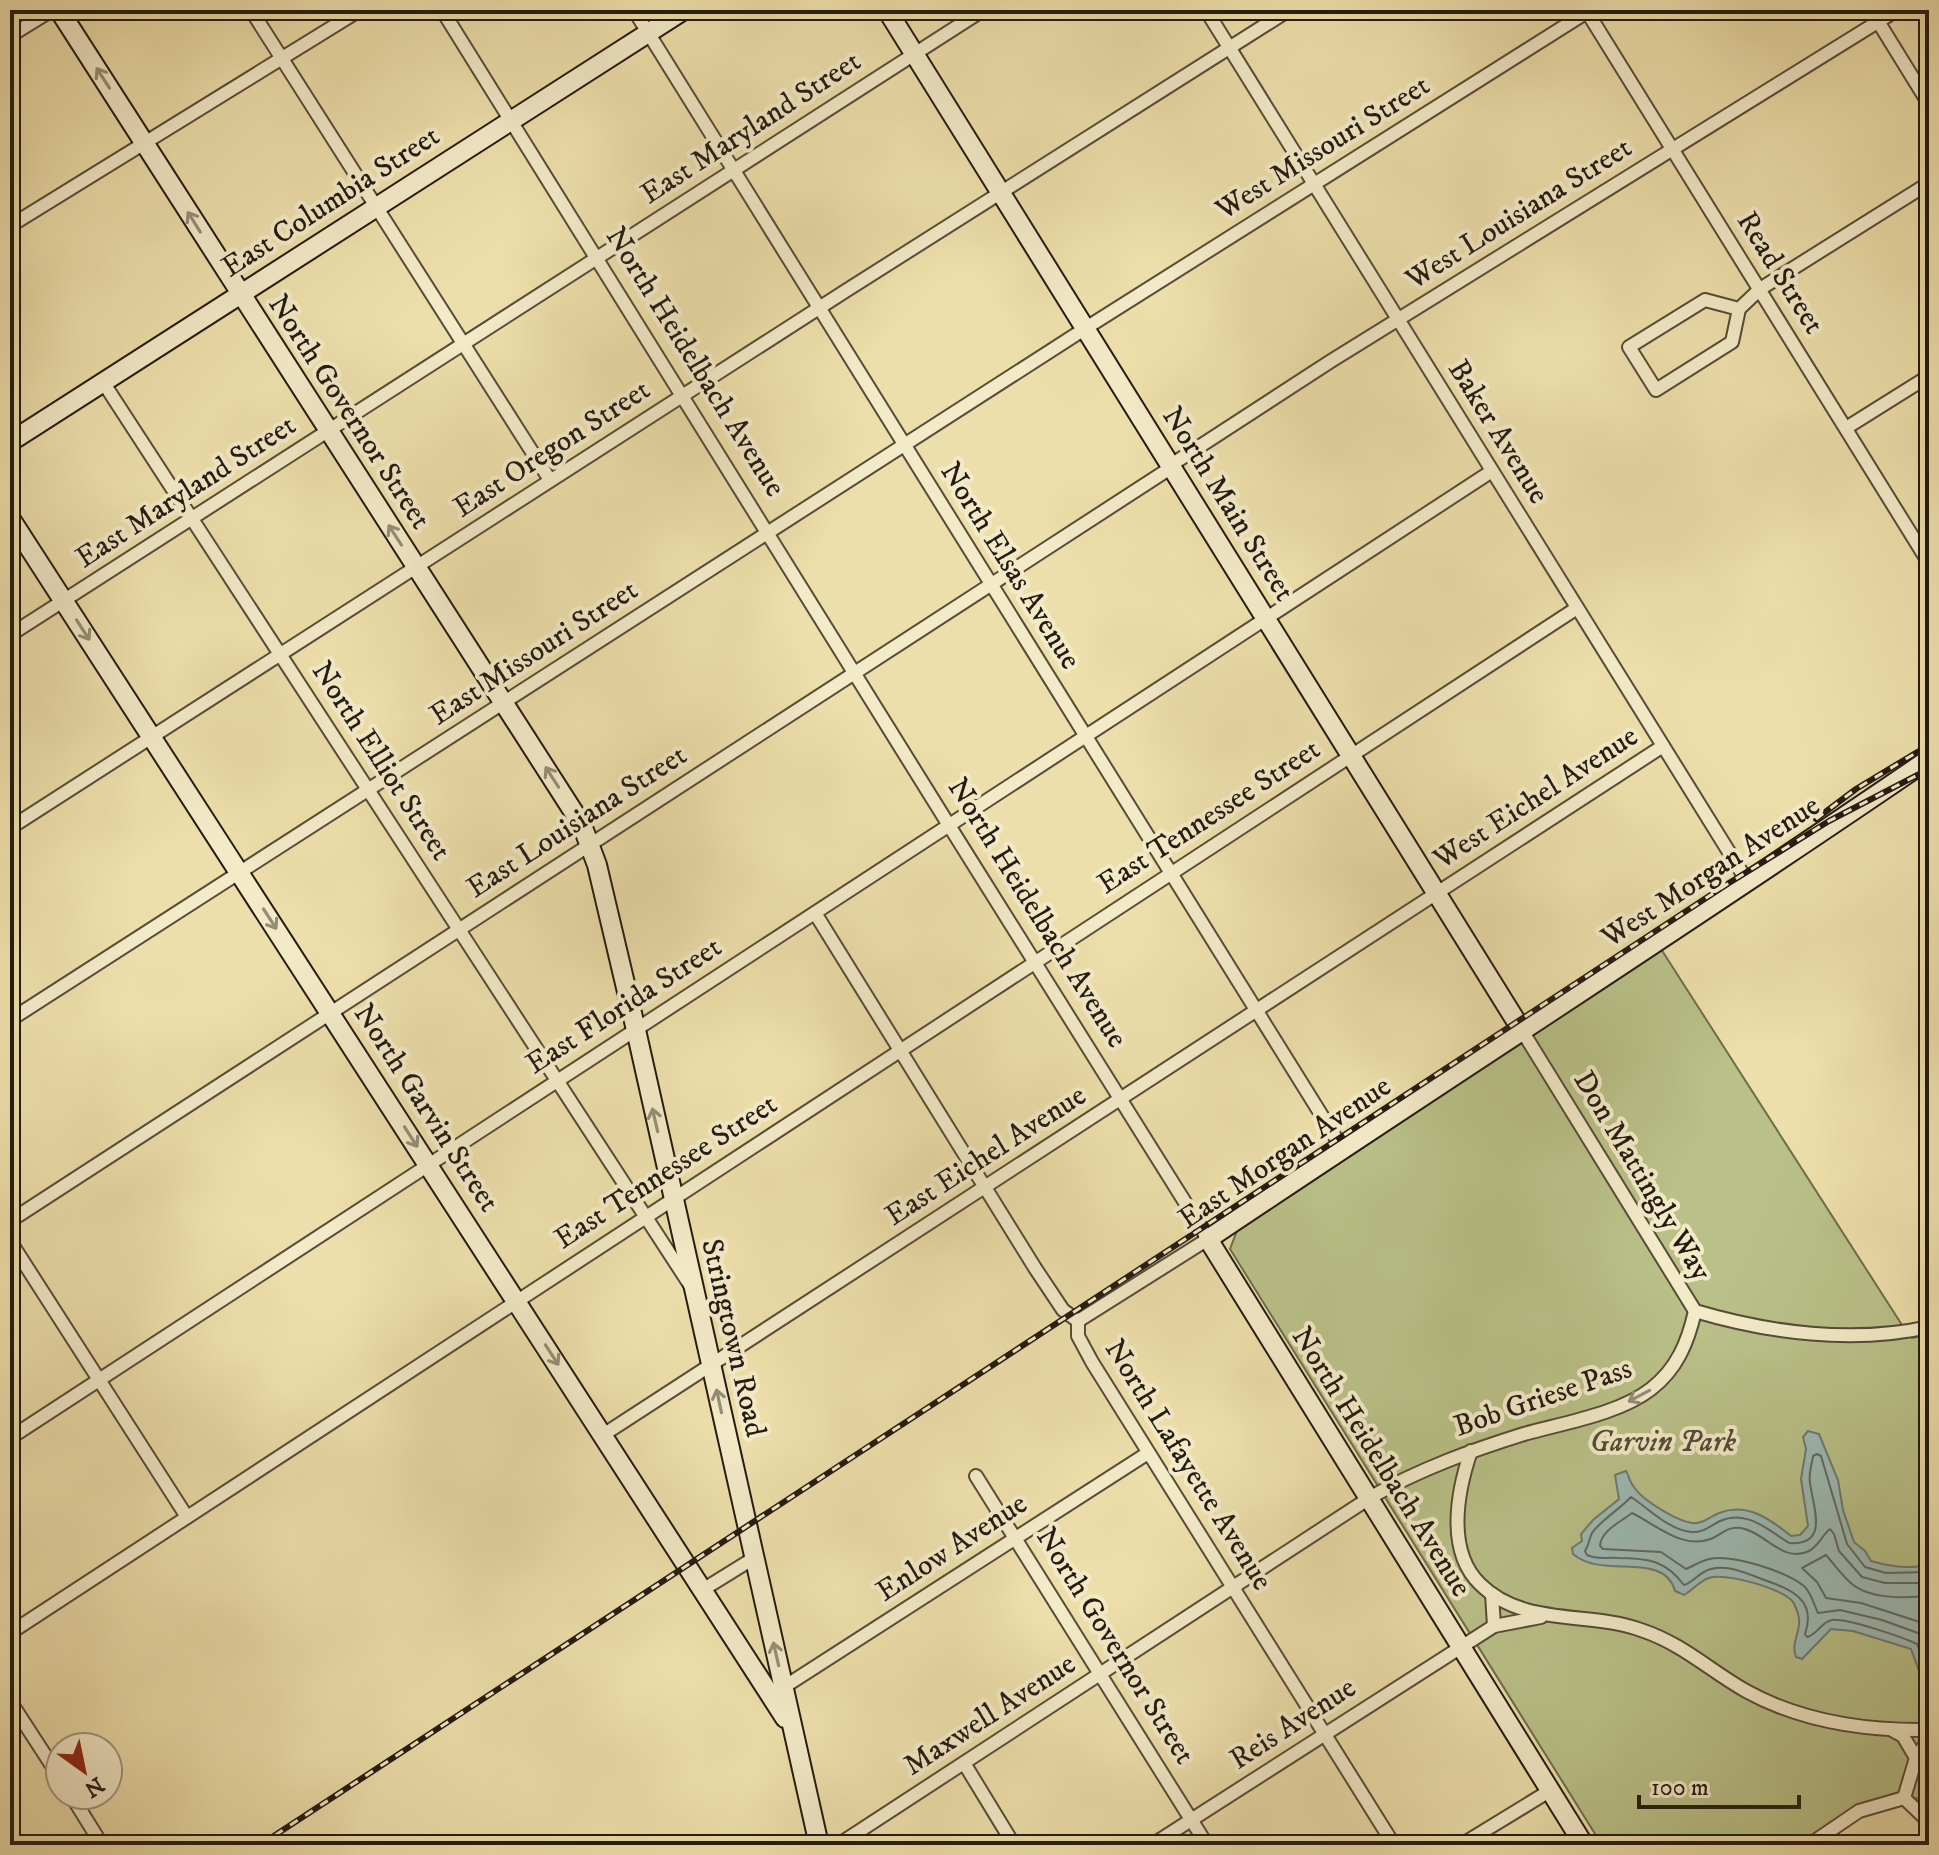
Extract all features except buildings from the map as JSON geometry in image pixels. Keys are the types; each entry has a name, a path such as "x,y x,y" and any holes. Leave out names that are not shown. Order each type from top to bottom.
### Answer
{"main road":[{"name":"North Governor Street","path":"59,10 576,814 590,844"},
{"name":"East Columbia Street","path":"10,442 684,10"},
{"name":"North Main Street","path":"887,10 1521,1029"},
{"name":"North Garvin Street","path":"10,518 793,1731"},
{"name":"West Morgan Avenue","path":"1521,1029 1809,842 1929,759"},
{"name":"Stringtown Road","path":"590,844 636,1030 819,1845"},
{"name":"East Morgan Avenue","path":"1208,1239 1521,1029"},
{"name":"North Heidelbach Avenue","path":"1208,1239 1371,1497 1584,1845"}],"street":[{"path":"10,36 52,10"},
{"path":"251,10 550,480"},
{"path":"10,226 360,10"},
{"name":"North Heidelbach Avenue","path":"442,10 856,672 1033,963 1208,1239"},
{"name":"North Elsas Avenue","path":"634,10 1342,1148"},
{"name":"East Maryland Street","path":"10,635 983,10"},
{"name":"Baker Avenue","path":"1206,10 1747,881"},
{"name":"East Oregon Street","path":"10,828 1001,191 1289,10"},
{"path":"1871,10 1929,104"},
{"name":"West Louisiana Street","path":"1171,466 1398,320 1897,10"},
{"name":"Read Street","path":"1587,11 1929,563"},
{"name":"West Missouri Street","path":"1086,328 1587,11"},
{"path":"1739,309 1705,300 1629,347 1656,390 1732,342 1739,309 1760,289 1929,183"},
{"name":"East Missouri Street","path":"10,1020 1086,328"},
{"path":"1846,428 1929,376"},
{"name":"North Elliot Street","path":"103,382 693,1290"},
{"name":"East Louisiana Street","path":"10,1221 1171,466"},
{"name":"East Florida Street","path":"10,1438 1492,471"},
{"name":"East Tennessee Street","path":"10,1633 1577,608"},
{"name":"West Eichel Avenue","path":"1437,894 1663,746"},
{"name":"East Eichel Avenue","path":"603,1435 1437,894"},
{"name":"North Lafayette Avenue","path":"815,913 1063,1310 1078,1321 1078,1336 1148,1453 1394,1845"},
{"name":"Don Mattingly Way","path":"1521,1029 1695,1311 1816,1334 1852,1336 1929,1327"},
{"name":"East Morgan Avenue","path":"1078,1321 1208,1239"},
{"path":"10,1241 187,1517"},
{"name":"Bob Griese Pass","path":"1371,1497 1424,1468 1598,1413 1641,1396 1674,1366 1690,1335 1695,1311"},
{"path":"1471,1451 1457,1533 1461,1557 1469,1571 1492,1594 1517,1607 1552,1616"},
{"name":"Enlow Avenue","path":"784,1687 1148,1453"},
{"name":"North Governor Street","path":"976,1476 1207,1845"},
{"name":"Maxwell Avenue","path":"838,1845 1371,1497"},
{"path":"704,1589 754,1558"},
{"path":"1492,1594 1494,1626 1531,1617 1552,1616 1613,1622 1644,1630 1684,1648 1744,1689 1784,1709 1846,1725 1929,1730"},
{"name":"Reis Avenue","path":"1152,1845 1494,1626"},
{"path":"10,1701 44,1753"},
{"path":"1892,1730 1903,1736 1916,1758"},
{"path":"1904,1798 1916,1758 1929,1739"},
{"path":"964,1763 1014,1845"},
{"path":"1461,1845 1551,1790"},
{"path":"1904,1798 1929,1822"},
{"path":"1809,1845 1859,1811 1904,1798"},
{"path":"81,1811 102,1845"}],"green space":[{"name":"Garvin Park","path":"1661,949 1902,1325 1912,1338 1929,1335 1929,1812 1919,1799 1892,1794 1848,1812 1800,1845 1602,1845 1230,1249 1240,1223"}],"water":[{"path":"1808,1431 1819,1434 1838,1480 1843,1510 1854,1542 1871,1561 1900,1567 1929,1564 1929,1708 1924,1706 1924,1685 1911,1649 1853,1631 1831,1629 1802,1659 1796,1657 1795,1651 1799,1625 1797,1612 1793,1602 1778,1592 1728,1577 1717,1577 1705,1579 1684,1595 1675,1591 1669,1579 1659,1572 1646,1568 1600,1565 1573,1554 1572,1548 1582,1541 1581,1534 1619,1499 1615,1475 1626,1471 1645,1498 1663,1511 1690,1523 1729,1510 1749,1511 1766,1518 1791,1536 1800,1535 1808,1526 1801,1479 1806,1449 1803,1437"}],"railway":[{"path":"1816,819 1856,789 1929,745"},
{"path":"260,1845 1729,883 1829,821 1929,769"}]}
